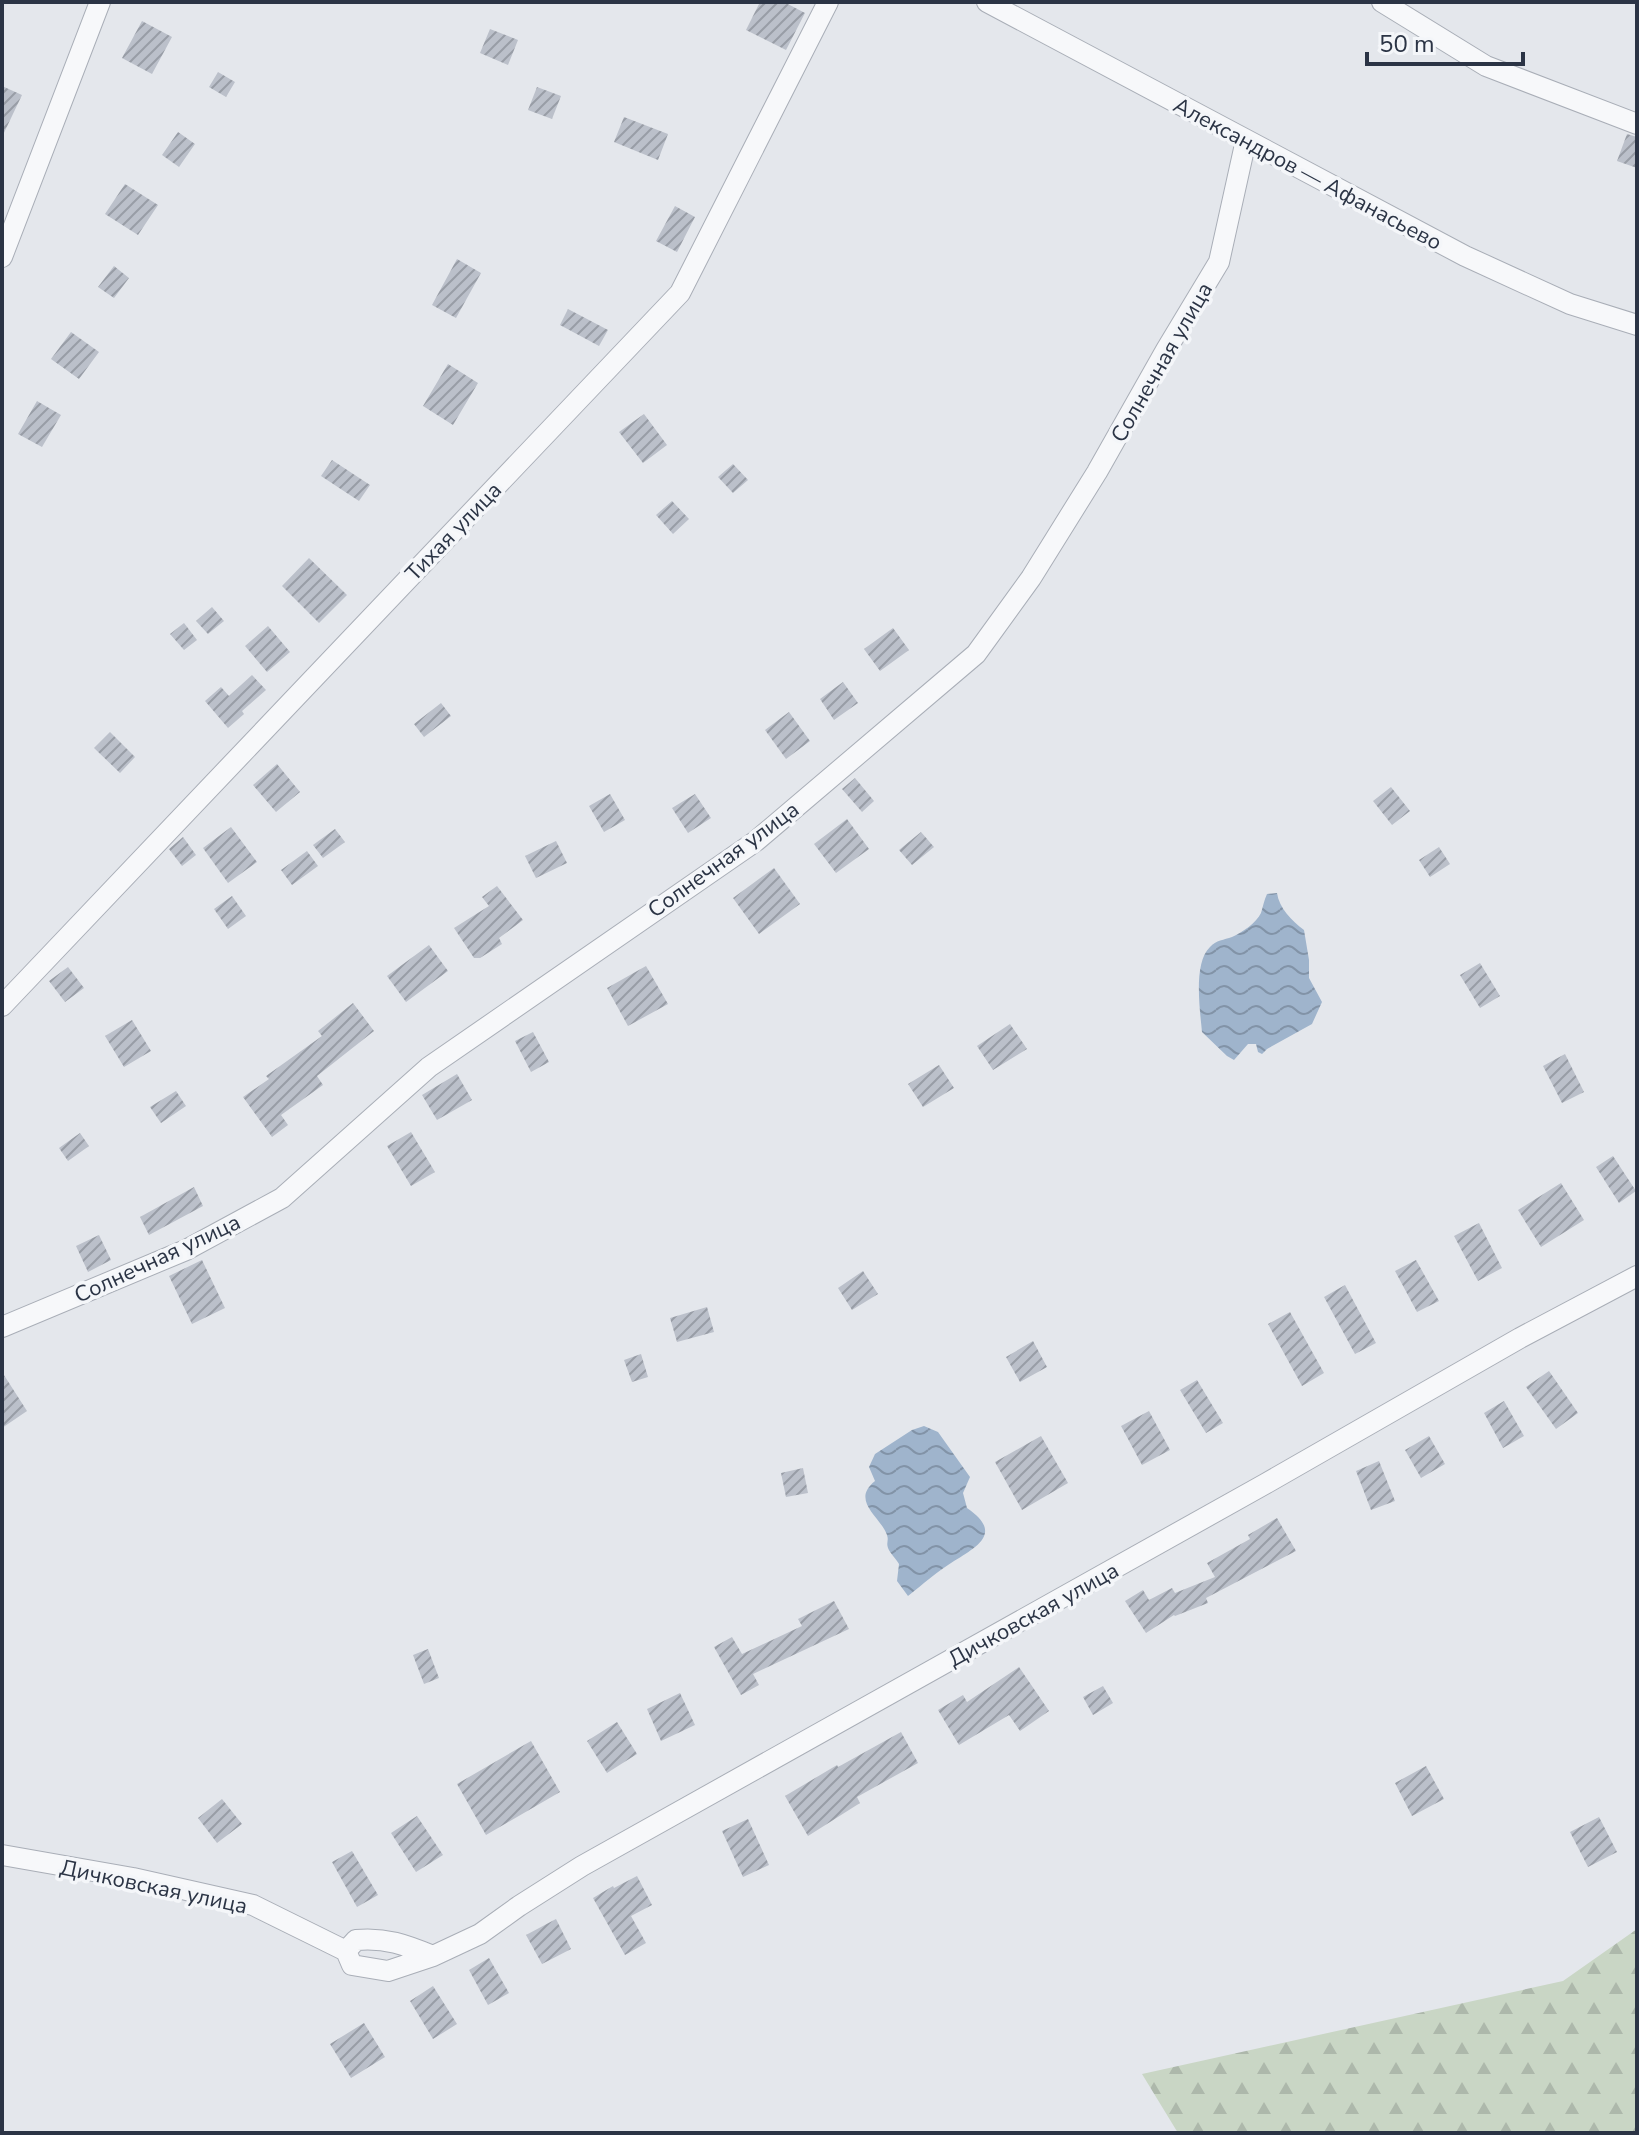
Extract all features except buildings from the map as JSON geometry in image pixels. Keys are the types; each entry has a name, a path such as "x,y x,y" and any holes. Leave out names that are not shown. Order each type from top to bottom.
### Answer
{"street":[{"path":"2,257 100,2"},
{"name":"Тихая улица","path":"2,1006 680,293 828,2"},
{"name":"Александров — Афанасьево","path":"987,2 1465,256 1570,304 1637,325"},
{"path":"1382,2 1486,66 1637,124"},
{"name":"Солнечная улица","path":"2,1327 186,1250 282,1198 429,1067 756,841 976,654 1031,578 1097,472 1219,262 1246,140"},
{"name":"Дичковская улица","path":"2,1855 133,1878 253,1905 346,1951 352,1965 388,1971 433,1956 480,1934 596,1858 1238,1500 1520,1338 1637,1276"},
{"path":"346,1951 356,1940 374,1938 403,1944 433,1956"}],"green space":[{"path":"1637,1929 1637,2133 1178,2133 1142,2074 1563,1981"}],"water":[{"path":"1277,893 1287,914 1304,930 1309,978 1322,1002 1312,1024 1262,1054 1258,1052 1256,1044 1248,1044 1234,1060 1202,1032 1201,964 1212,945 1249,927 1261,913 1267,894"},
{"path":"924,1426 938,1432 970,1477 963,1493 967,1508 978,1517 985,1531 979,1544 908,1596 897,1581 899,1564 888,1548 887,1535 869,1509 865,1495 875,1481 869,1467 875,1454 912,1430"}]}
